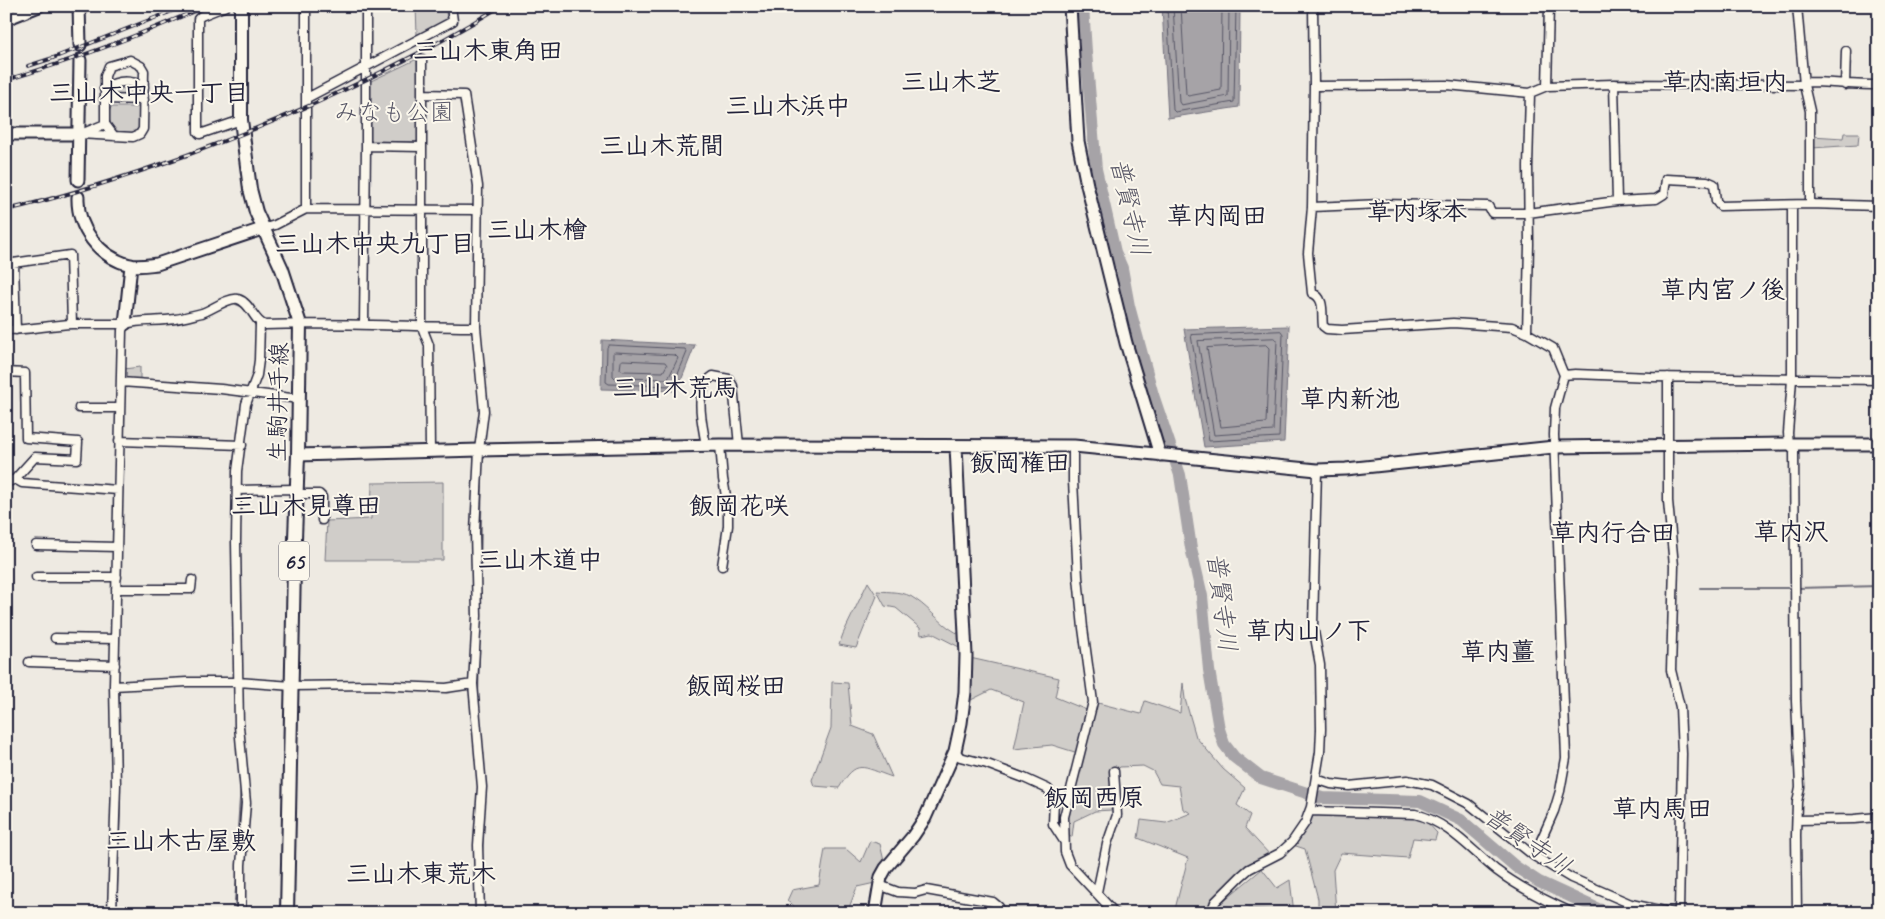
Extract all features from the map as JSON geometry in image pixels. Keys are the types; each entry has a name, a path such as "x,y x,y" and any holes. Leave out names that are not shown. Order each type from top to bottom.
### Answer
{"main road":[{"name":"生駒井手線","path":"241,6 241,120 250,189 262,229 282,270 300,324 287,899 285,913"}],"street":[{"path":"6,19 39,6"},
{"path":"79,6 80,45"},
{"path":"226,6 198,19 198,132 200,134 241,120"},
{"path":"306,6 306,209"},
{"path":"364,325 366,6"},
{"path":"307,98 453,21 451,6"},
{"path":"1070,6 1078,141 1126,343 1163,456"},
{"path":"1313,6 1312,206 1308,253 1312,293 1317,294 1321,300 1323,326 1327,329 1342,330 1453,323 1512,327 1528,333 1554,348 1564,375 1555,408 1554,446 1566,758 1554,811 1534,856"},
{"path":"1547,86 1549,6"},
{"path":"1797,6 1804,84 1810,111 1810,204"},
{"path":"1845,85 1846,51"},
{"path":"422,59 422,327 429,345 430,452"},
{"path":"78,180 80,60"},
{"path":"6,134 79,134 114,136 133,137 140,134 143,129 144,71 141,66 130,60 109,66 105,76 105,124 114,136"},
{"path":"104,89 116,82 135,82 144,87"},
{"path":"1314,86 1448,85 1530,93 1547,86 1614,84 1804,84 1828,82 1845,85 1879,85"},
{"path":"1614,84 1617,201"},
{"path":"1528,333 1530,93"},
{"path":"422,94 464,95 478,186 476,327 484,411 479,450 475,532 477,616 473,684 482,787 478,845 480,913"},
{"path":"104,99 144,100"},
{"path":"79,134 105,124"},
{"path":"366,146 422,147"},
{"path":"1312,206 1381,204 1488,206 1492,213 1528,213 1617,201 1656,199 1664,194 1666,179 1710,182 1714,184 1716,201 1720,206 1810,204 1879,206"},
{"path":"78,197 81,221 90,239 114,258 131,265 157,264 275,225 306,209 477,210"},
{"path":"1792,205 1792,379 1788,433 1789,444 1794,450 1796,701 1800,787 1797,802 1796,913"},
{"path":"16,330 10,263 70,255 72,324"},
{"path":"112,913 116,785 114,686 122,330 125,324 131,265"},
{"path":"6,330 26,330 47,325 125,324 175,320 204,312 234,298 251,308 260,323 260,360 257,376 246,404 242,445 237,470 236,542 239,726 246,803 240,913"},
{"path":"260,323 265,325 476,327"},
{"path":"6,372 25,373 26,438 78,442 77,459 35,457 15,479 6,483"},
{"path":"1564,375 1879,380"},
{"path":"706,446 699,401 708,380 713,376 728,379 733,386 739,445"},
{"path":"1668,377 1668,501 1674,566 1671,670 1680,707 1682,754 1679,913"},
{"path":"121,382 221,389 299,399"},
{"path":"79,408 120,408"},
{"path":"119,440 242,445"},
{"path":"298,455 720,445 1074,446 1317,470 1356,468 1554,446 1879,444"},
{"path":"720,445 723,480 728,507 728,526 722,566"},
{"path":"875,913 879,885 886,868 913,836 925,818 955,751 965,692 966,664 956,446"},
{"path":"1074,446 1072,452 1078,578 1093,702 1070,788 1064,817 1064,841 1065,852 1070,865 1115,913"},
{"path":"1211,913 1215,902 1241,876 1249,869 1280,853 1292,842 1305,823 1310,809 1320,752 1321,729 1320,665 1314,626 1317,470"},
{"path":"15,479 22,483 118,490"},
{"path":"238,490 297,491 319,494 322,497 322,520"},
{"path":"36,545 117,546"},
{"path":"36,577 117,577"},
{"path":"116,589 191,589 192,580"},
{"path":"55,638 115,639"},
{"path":"29,662 115,665"},
{"path":"114,686 186,682 238,682 292,686 370,685 446,688 473,684"},
{"path":"955,751 960,757 1005,771 1048,789 1054,800 1053,824 1064,841"},
{"path":"1097,892 1107,844 1117,815 1114,771"},
{"path":"1316,781 1349,786 1407,780 1432,785 1469,804 1534,856 1571,878 1631,904 1674,913"},
{"path":"1310,809 1415,814 1428,817 1456,835 1497,870 1518,885 1543,900 1573,913"},
{"path":"1797,820 1879,817"},
{"path":"879,885 898,892 915,893 926,890 995,903 999,907 999,913"}],"green space":[{"path":"416,6 445,6 447,19 417,35"},
{"name":"みなも公園","path":"417,59 420,142 370,141 369,82"},
{"path":"129,88 138,90 140,96 109,96 116,89"},
{"path":"111,107 139,107 141,109 140,127 134,132 128,133 116,130 110,120"},
{"path":"1844,133 1859,133 1858,145 1812,148 1812,136 1843,138"},
{"path":"140,367 140,381 123,381 124,369"},
{"path":"443,482 443,560 325,560 327,521 371,519 372,483"},
{"path":"868,582 877,596 856,648 839,645 843,634"},
{"path":"877,591 902,593 911,596 949,628 962,635 963,649 932,633 921,635 920,628 896,608 885,606"},
{"path":"970,658 1059,678 1055,697 1089,711 1078,753 1052,745 1014,749 1024,702 991,690 969,701 971,688"},
{"path":"832,682 848,683 852,726 873,734 892,777 867,768 861,768 851,772 839,788 814,786 812,780 831,728"},
{"path":"1183,683 1185,699 1196,737 1223,769 1245,788 1237,805 1250,815 1245,828 1271,856 1247,865 1212,900 1207,913 1174,913 1188,858 1138,838 1141,820 1166,823 1191,813 1183,809 1179,786 1160,784 1153,771 1143,766 1120,767 1110,776 1112,810 1095,811 1074,821 1072,837 1066,836 1066,817 1094,702 1141,714 1145,701 1180,713"},
{"path":"1313,813 1411,816 1426,821 1437,833 1435,840 1413,838 1408,858 1341,853 1333,870 1336,913 1318,913 1318,899 1305,849 1293,845 1300,839"},
{"path":"870,841 880,844 884,861 875,883 857,887 847,913 793,913 794,906 787,901 792,890 819,885 825,849 846,849 861,862"},
{"path":"1262,869 1277,888 1290,880 1294,913 1275,913 1275,910 1249,908 1245,913 1214,913 1217,906"},
{"path":"1038,906 1038,913 1002,913 1003,907"}],"water":[{"path":"1162,6 1240,6 1239,107 1168,118"},
{"path":"1289,326 1284,442 1204,447 1184,329"},
{"path":"602,340 695,345 677,391 601,389"}],"waterway":[{"name":"普賢寺川","path":"1083,6 1096,169 1115,252 1122,268 1129,306 1153,395 1180,475 1191,548 1202,596 1209,670 1219,729 1224,744 1234,757 1261,778 1322,798 1420,801 1461,820 1516,867 1539,882 1598,909 1617,913"},
{"path":"236,304 247,311"},
{"path":"250,315 257,328"},
{"path":"480,573 482,470"},
{"path":"6,503 9,514 6,569"},
{"path":"1797,588 1879,586"},
{"path":"1700,588 1793,588"},
{"path":"6,632 6,673"},
{"path":"478,700 479,650"},
{"path":"234,653 234,679"},
{"path":"234,683 235,718"},
{"path":"116,913 120,807 119,689"},
{"path":"6,740 6,768"},
{"path":"238,856 241,783"},
{"path":"482,853 483,832"},
{"path":"236,913 237,878"}],"railway":[{"path":"28,66 185,6"},
{"path":"6,80 107,46 206,6"},
{"path":"6,210 120,178 228,140 308,106 387,69 501,6"}],"district":[{"name":"三山木東角田","path":"488,50"},
{"name":"三山木芝","path":"951,81"},
{"name":"草内南垣内","path":"1725,81"},
{"name":"三山木中央一丁目","path":"149,92"},
{"name":"三山木浜中","path":"788,105"},
{"name":"三山木荒間","path":"662,145"},
{"name":"草内塚本","path":"1417,211"},
{"name":"草内岡田","path":"1217,215"},
{"name":"三山木檜","path":"537,229"},
{"name":"三山木中央九丁目","path":"375,243"},
{"name":"草内宮ノ後","path":"1723,289"},
{"name":"三山木荒馬","path":"675,387"},
{"name":"草内新池","path":"1350,398"},
{"name":"飯岡権田","path":"1020,462"},
{"name":"三山木見尊田","path":"306,505"},
{"name":"飯岡花咲","path":"739,505"},
{"name":"草内沢","path":"1791,531"},
{"name":"草内行合田","path":"1613,532"},
{"name":"三山木道中","path":"540,559"},
{"name":"草内山ノ下","path":"1309,630"},
{"name":"草内薑","path":"1498,651"},
{"name":"飯岡桜田","path":"736,685"},
{"name":"飯岡西原","path":"1094,797"},
{"name":"草内馬田","path":"1662,808"},
{"name":"三山木古屋敷","path":"181,840"},
{"name":"三山木東荒木","path":"421,873"}]}
